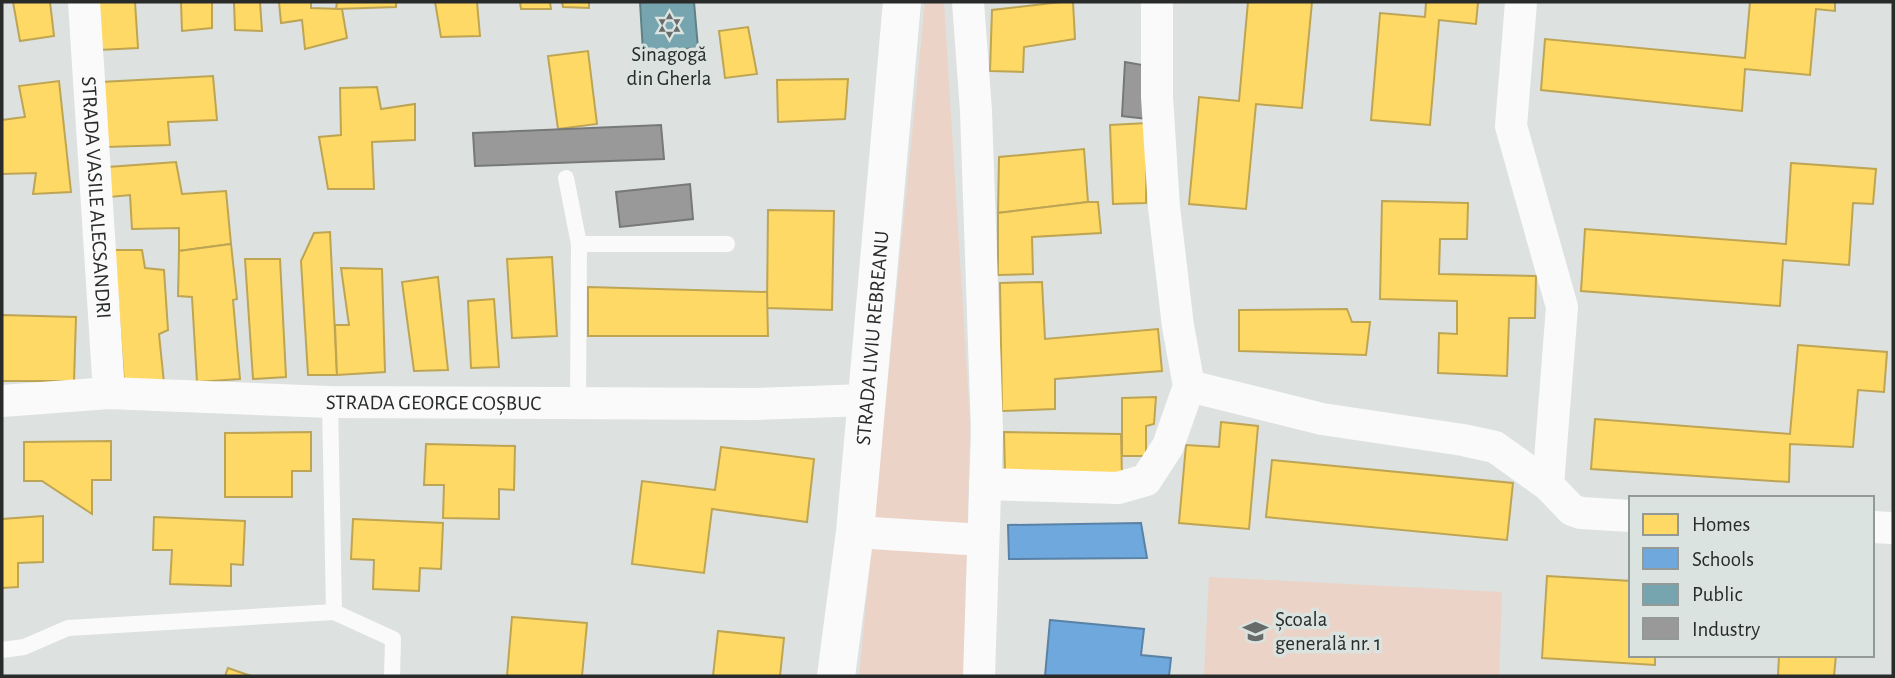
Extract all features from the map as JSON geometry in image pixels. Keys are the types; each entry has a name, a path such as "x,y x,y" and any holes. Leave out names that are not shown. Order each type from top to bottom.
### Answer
{"main road":[{"name":"STRADA LIVIU REBREANU","path":"836,676 855,531 902,2"}],"street":[{"name":"STRADA VASILE ALECSANDRI","path":"83,2 109,393"},
{"path":"968,2 976,111 986,403 979,676"},
{"path":"985,484 1118,488 1146,480 1168,446 1189,386 1178,326 1164,207 1157,97 1157,2"},
{"path":"1521,2 1511,126 1562,307 1548,485"},
{"path":"1189,386 1322,419 1495,447 1548,485 1572,510 1629,516"},
{"name":"STRADA GEORGE COȘBUC","path":"2,401 109,393 330,402 754,404 865,400"},
{"path":"1874,527 1893,528"},
{"path":"855,531 983,540"}],"lane":[{"path":"566,178 579,244 578,403"},
{"path":"579,244 727,244"},
{"path":"330,402 334,612"},
{"path":"2,650 24,647 68,628 334,612 393,639 392,676"}],"shaded area":[{"path":"925,2 944,2 970,422 964,676 859,676"},
{"path":"1209,577 1502,592 1499,676 1204,676"}],"building: Homes":[{"path":"13,2 50,2 54,36 20,41"},
{"path":"96,2 135,2 138,48 99,50"},
{"path":"181,2 212,2 212,28 182,31"},
{"path":"234,2 260,2 262,31 235,30"},
{"path":"279,2 311,2 311,8 342,9 347,38 305,49 302,20 281,23"},
{"path":"337,2 396,2 396,7 336,9"},
{"path":"435,2 477,2 480,36 441,37"},
{"path":"520,2 550,2 551,9 521,9"},
{"path":"562,2 589,2 589,8 563,7"},
{"path":"1073,2 1075,39 1024,47 1023,72 990,71 992,10"},
{"path":"1248,2 1312,2 1302,108 1256,104 1246,209 1189,204 1199,97 1239,101"},
{"path":"1426,2 1478,2 1476,24 1439,20 1430,125 1371,120 1380,13 1425,17"},
{"path":"1750,2 1835,2 1835,11 1816,9 1810,75 1745,69 1742,111 1541,90 1545,39 1745,58"},
{"path":"748,27 757,74 725,78 719,31"},
{"path":"588,51 597,124 558,129 548,56"},
{"path":"213,76 217,120 168,122 170,145 106,147 101,82"},
{"path":"848,79 845,119 778,122 777,80"},
{"path":"59,81 71,192 33,194 36,173 2,174 2,120 25,117 19,86"},
{"path":"377,87 381,109 415,104 415,140 372,142 374,189 328,189 319,137 341,135 340,88"},
{"path":"1147,123 1146,203 1113,204 1110,125"},
{"path":"1084,149 1088,202 998,213 999,157"},
{"path":"176,162 182,194 226,191 231,244 179,251 179,228 132,229 130,195 110,197 108,167"},
{"path":"1791,163 1876,169 1873,204 1853,203 1849,265 1783,260 1780,306 1581,291 1585,229 1786,244"},
{"path":"1382,201 1468,203 1467,239 1440,239 1439,274 1536,276 1535,318 1509,318 1507,376 1438,373 1439,333 1457,334 1457,301 1380,299"},
{"path":"1098,202 1101,233 1032,237 1033,274 998,275 998,213"},
{"path":"768,210 834,211 832,310 767,308"},
{"path":"330,232 337,375 308,375 301,261 314,233"},
{"path":"231,244 237,299 233,300 240,379 197,382 192,297 178,296 179,251"},
{"path":"114,250 142,250 145,268 164,270 168,330 159,334 164,383 124,383"},
{"path":"552,257 557,336 512,338 507,259"},
{"path":"245,259 280,259 286,377 253,379"},
{"path":"341,268 382,269 385,372 337,375 335,325 349,325"},
{"path":"438,277 448,370 414,371 402,282"},
{"path":"1042,282 1045,339 1158,329 1162,371 1055,379 1055,409 1002,411 1000,283"},
{"path":"588,287 767,292 768,336 588,336"},
{"path":"494,299 499,367 471,368 468,301"},
{"path":"1347,309 1352,322 1370,322 1366,355 1239,351 1239,310"},
{"path":"2,315 76,317 74,381 2,381"},
{"path":"1798,345 1887,352 1884,392 1858,390 1853,447 1790,444 1789,482 1591,469 1595,419 1790,434"},
{"path":"1156,397 1154,424 1146,426 1146,456 1122,456 1122,398"},
{"path":"1221,422 1258,426 1249,529 1179,523 1186,445 1219,447"},
{"path":"311,432 311,471 292,471 292,497 225,497 225,433"},
{"path":"1004,432 1121,434 1122,478 1005,475"},
{"path":"111,441 111,480 92,480 92,514 42,481 24,481 24,442"},
{"path":"426,444 515,446 514,490 499,489 499,519 443,518 444,485 424,485"},
{"path":"721,447 814,459 807,522 712,509 704,573 632,564 642,481 715,490"},
{"path":"1272,460 1513,483 1507,540 1266,517"},
{"path":"43,516 43,562 18,563 18,587 2,588 2,519"},
{"path":"154,517 245,521 243,565 231,564 231,586 170,584 172,550 153,550"},
{"path":"353,519 443,523 441,569 420,568 419,591 373,589 374,560 351,559"},
{"path":"1547,576 1629,581 1629,657 1655,657 1655,665 1542,658"},
{"path":"512,617 587,623 582,676 507,676"},
{"path":"718,631 784,638 780,676 713,676"},
{"path":"1779,657 1836,657 1834,676 1778,676"},
{"path":"228,668 251,676 225,676"}],"building: Schools":[{"path":"1141,523 1147,558 1009,559 1008,525"},
{"path":"1050,620 1144,629 1141,655 1171,658 1169,676 1045,676"}],"building: Public":[{"name":"Sinagogă din Gherla","path":"640,2 694,2 698,48 643,52"}],"building: Industry":[{"path":"1125,62 1148,66 1147,119 1122,116"},
{"path":"661,125 664,159 475,166 473,133"},
{"path":"690,184 693,219 620,227 616,192"}],"place":[{"name":"Sinagogă din Gherla","path":"669,25"},
{"name":"Școala generală nr. 1","path":"1255,631"}]}
